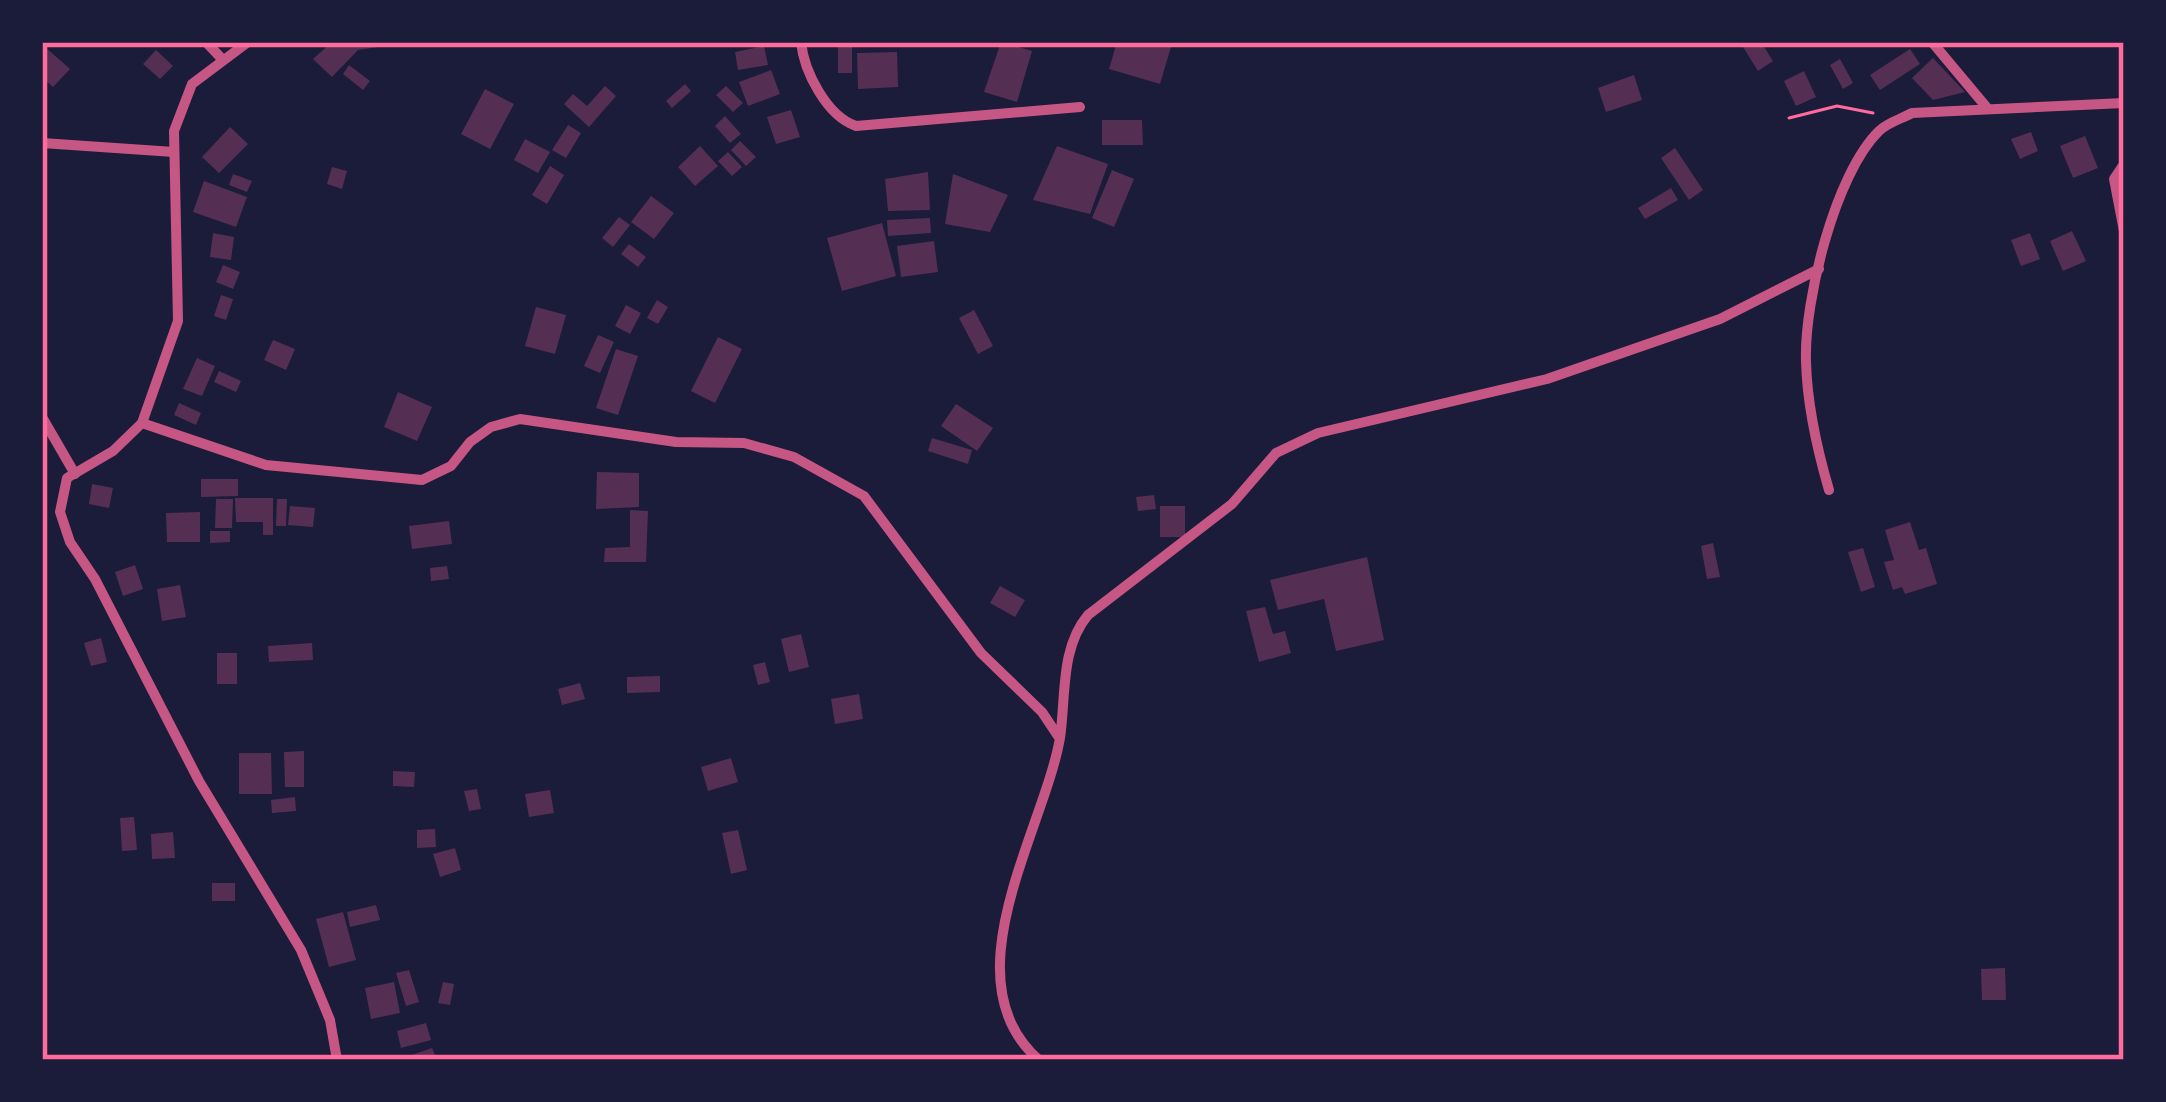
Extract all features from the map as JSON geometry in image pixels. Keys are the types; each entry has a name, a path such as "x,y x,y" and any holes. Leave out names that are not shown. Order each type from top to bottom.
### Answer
{"street":[{"path":"206,42 222,59"},
{"path":"248,42 193,84 174,131 178,320 142,423 113,451 67,478 60,512 70,542 95,579 199,781 302,950 330,1020 338,1060"},
{"path":"801,42 819,88 844,122 856,126 1080,107"},
{"path":"1933,42 1988,110"},
{"path":"1829,490 1806,364 1807,320 1819,269 1864,151 1881,128 1912,113 2124,103"},
{"path":"42,143 174,152"},
{"path":"2124,164 2114,179 2124,231"},
{"path":"1039,1060 1010,1020 1001,962 1008,897 1060,739 1076,630 1106,600 1232,504 1276,453 1318,433 1547,379 1720,319 1819,269"},
{"path":"42,417 75,474"},
{"path":"142,423 266,465 397,479 440,475 480,434 520,419 676,442 744,443 794,457 863,496 981,653 1042,712 1060,739"}],"path":[{"path":"1789,118 1837,106 1898,121"}],"building":[{"path":"332,42 376,42 378,47 358,50 332,77 313,59"},
{"path":"838,42 852,42 852,73 838,73"},
{"path":"1001,42 1032,51 1017,102 984,92"},
{"path":"1117,42 1171,47 1160,84 1109,69"},
{"path":"1740,42 1761,42 1773,61 1758,71"},
{"path":"764,46 768,65 738,70 735,52"},
{"path":"45,47 70,69 53,87 42,77"},
{"path":"1910,49 1920,64 1880,90 1870,75"},
{"path":"156,50 173,66 160,79 143,64"},
{"path":"897,52 898,87 858,89 857,53"},
{"path":"1933,58 1965,92 1933,100 1912,78"},
{"path":"1840,59 1853,83 1843,89 1830,65"},
{"path":"349,65 370,81 363,90 343,74"},
{"path":"771,70 780,94 748,106 739,82"},
{"path":"1804,71 1816,97 1796,106 1784,81"},
{"path":"1634,75 1642,100 1606,112 1598,88"},
{"path":"685,84 691,91 672,108 666,101"},
{"path":"605,86 616,96 589,127 564,104 573,94 587,106"},
{"path":"726,86 743,103 733,112 716,95"},
{"path":"485,89 514,104 490,149 461,134"},
{"path":"791,110 800,137 776,144 767,117"},
{"path":"725,116 741,134 730,143 715,126"},
{"path":"1102,120 1142,120 1143,145 1102,145"},
{"path":"568,125 581,133 566,158 552,150"},
{"path":"230,127 248,144 219,173 202,157"},
{"path":"2031,132 2038,151 2020,159 2011,139"},
{"path":"2085,136 2098,168 2073,178 2060,146"},
{"path":"525,139 550,152 538,173 514,160"},
{"path":"740,141 756,157 746,166 731,150"},
{"path":"700,146 718,166 695,186 678,167"},
{"path":"1057,146 1108,164 1090,214 1033,200"},
{"path":"1675,148 1703,190 1689,200 1661,158"},
{"path":"728,152 742,167 732,176 718,161"},
{"path":"550,166 564,175 547,204 532,195"},
{"path":"332,167 347,171 342,189 327,184"},
{"path":"1112,170 1134,179 1114,227 1092,218"},
{"path":"928,172 930,210 888,211 885,179"},
{"path":"233,174 252,181 247,192 229,185"},
{"path":"953,174 1008,195 990,232 945,224"},
{"path":"204,181 247,197 236,227 193,212"},
{"path":"1671,188 1678,200 1645,219 1638,208"},
{"path":"651,196 674,213 654,239 631,222"},
{"path":"619,217 630,225 613,247 602,238"},
{"path":"930,218 931,233 888,236 887,220"},
{"path":"882,223 896,276 842,291 827,238"},
{"path":"2072,231 2086,261 2063,271 2050,241"},
{"path":"213,233 234,237 231,260 210,257"},
{"path":"2030,233 2040,259 2021,266 2011,240"},
{"path":"934,241 938,272 901,277 897,246"},
{"path":"629,244 646,257 638,267 621,254"},
{"path":"223,265 240,272 233,289 216,282"},
{"path":"221,295 233,299 226,320 214,316"},
{"path":"657,300 668,307 658,324 647,318"},
{"path":"626,305 641,313 630,334 615,326"},
{"path":"536,307 566,315 555,354 525,346"},
{"path":"974,310 993,346 978,354 959,318"},
{"path":"598,335 614,342 600,373 584,366"},
{"path":"718,337 742,349 715,403 691,391"},
{"path":"273,340 295,349 286,370 264,360"},
{"path":"616,349 638,356 618,415 596,408"},
{"path":"197,358 215,366 202,396 183,389"},
{"path":"219,371 241,381 236,392 214,382"},
{"path":"398,392 432,407 417,441 384,427"},
{"path":"179,403 201,413 196,425 174,415"},
{"path":"956,404 993,428 977,451 941,426"},
{"path":"932,438 972,450 968,464 928,451"},
{"path":"597,472 639,473 639,507 596,509"},
{"path":"201,479 238,479 238,496 201,497"},
{"path":"92,484 113,488 109,508 89,504"},
{"path":"1154,495 1156,509 1138,511 1136,497"},
{"path":"235,498 273,498 273,535 263,535 263,522 236,522"},
{"path":"216,499 233,499 232,528 215,528"},
{"path":"277,499 287,499 286,526 276,526"},
{"path":"290,506 315,508 313,527 288,525"},
{"path":"1160,506 1185,506 1185,537 1160,537"},
{"path":"630,510 648,511 646,562 604,562 605,548 630,547"},
{"path":"200,512 200,542 167,542 166,513"},
{"path":"449,521 452,544 412,549 409,526"},
{"path":"1910,522 1919,550 1926,548 1937,584 1905,594 1902,587 1893,590 1884,562 1894,560 1885,530"},
{"path":"210,531 230,531 230,542 210,543"},
{"path":"1713,543 1720,577 1707,579 1701,546"},
{"path":"1863,548 1875,587 1861,592 1848,552"},
{"path":"1367,557 1384,640 1336,651 1324,599 1278,610 1270,580"},
{"path":"135,565 143,589 123,596 115,572"},
{"path":"447,566 449,579 431,581 430,568"},
{"path":"180,585 186,617 162,621 157,589"},
{"path":"1000,586 1025,600 1015,617 990,603"},
{"path":"1265,607 1273,634 1285,631 1291,653 1259,662 1246,611"},
{"path":"801,634 809,667 789,672 781,639"},
{"path":"101,638 107,662 91,666 84,643"},
{"path":"312,643 313,660 269,662 268,646"},
{"path":"217,653 237,653 237,684 217,684"},
{"path":"765,662 770,682 758,685 753,665"},
{"path":"660,676 660,692 627,693 627,677"},
{"path":"580,683 585,699 562,705 558,689"},
{"path":"859,694 863,719 835,724 831,699"},
{"path":"304,751 304,787 285,787 284,752"},
{"path":"239,753 271,753 272,794 239,794"},
{"path":"731,758 738,782 708,791 701,767"},
{"path":"393,771 415,772 414,787 393,786"},
{"path":"477,789 481,809 469,811 464,791"},
{"path":"550,790 554,813 529,817 525,794"},
{"path":"295,797 296,811 272,813 271,800"},
{"path":"134,817 137,850 122,851 120,818"},
{"path":"435,829 436,847 417,848 417,830"},
{"path":"738,830 747,870 731,874 722,833"},
{"path":"173,832 175,858 152,859 151,834"},
{"path":"455,848 461,870 440,877 433,854"},
{"path":"212,883 235,883 235,901 212,901"},
{"path":"376,905 380,920 350,927 347,912"},
{"path":"343,912 356,960 329,967 316,919"},
{"path":"2005,968 2006,1000 1982,1000 1981,969"},
{"path":"409,970 419,1002 406,1006 396,973"},
{"path":"394,982 400,1013 371,1019 365,988"},
{"path":"443,982 454,984 450,1005 438,1003"},
{"path":"426,1023 431,1040 401,1048 397,1031"},
{"path":"432,1048 437,1060 400,1060 400,1059"}]}
